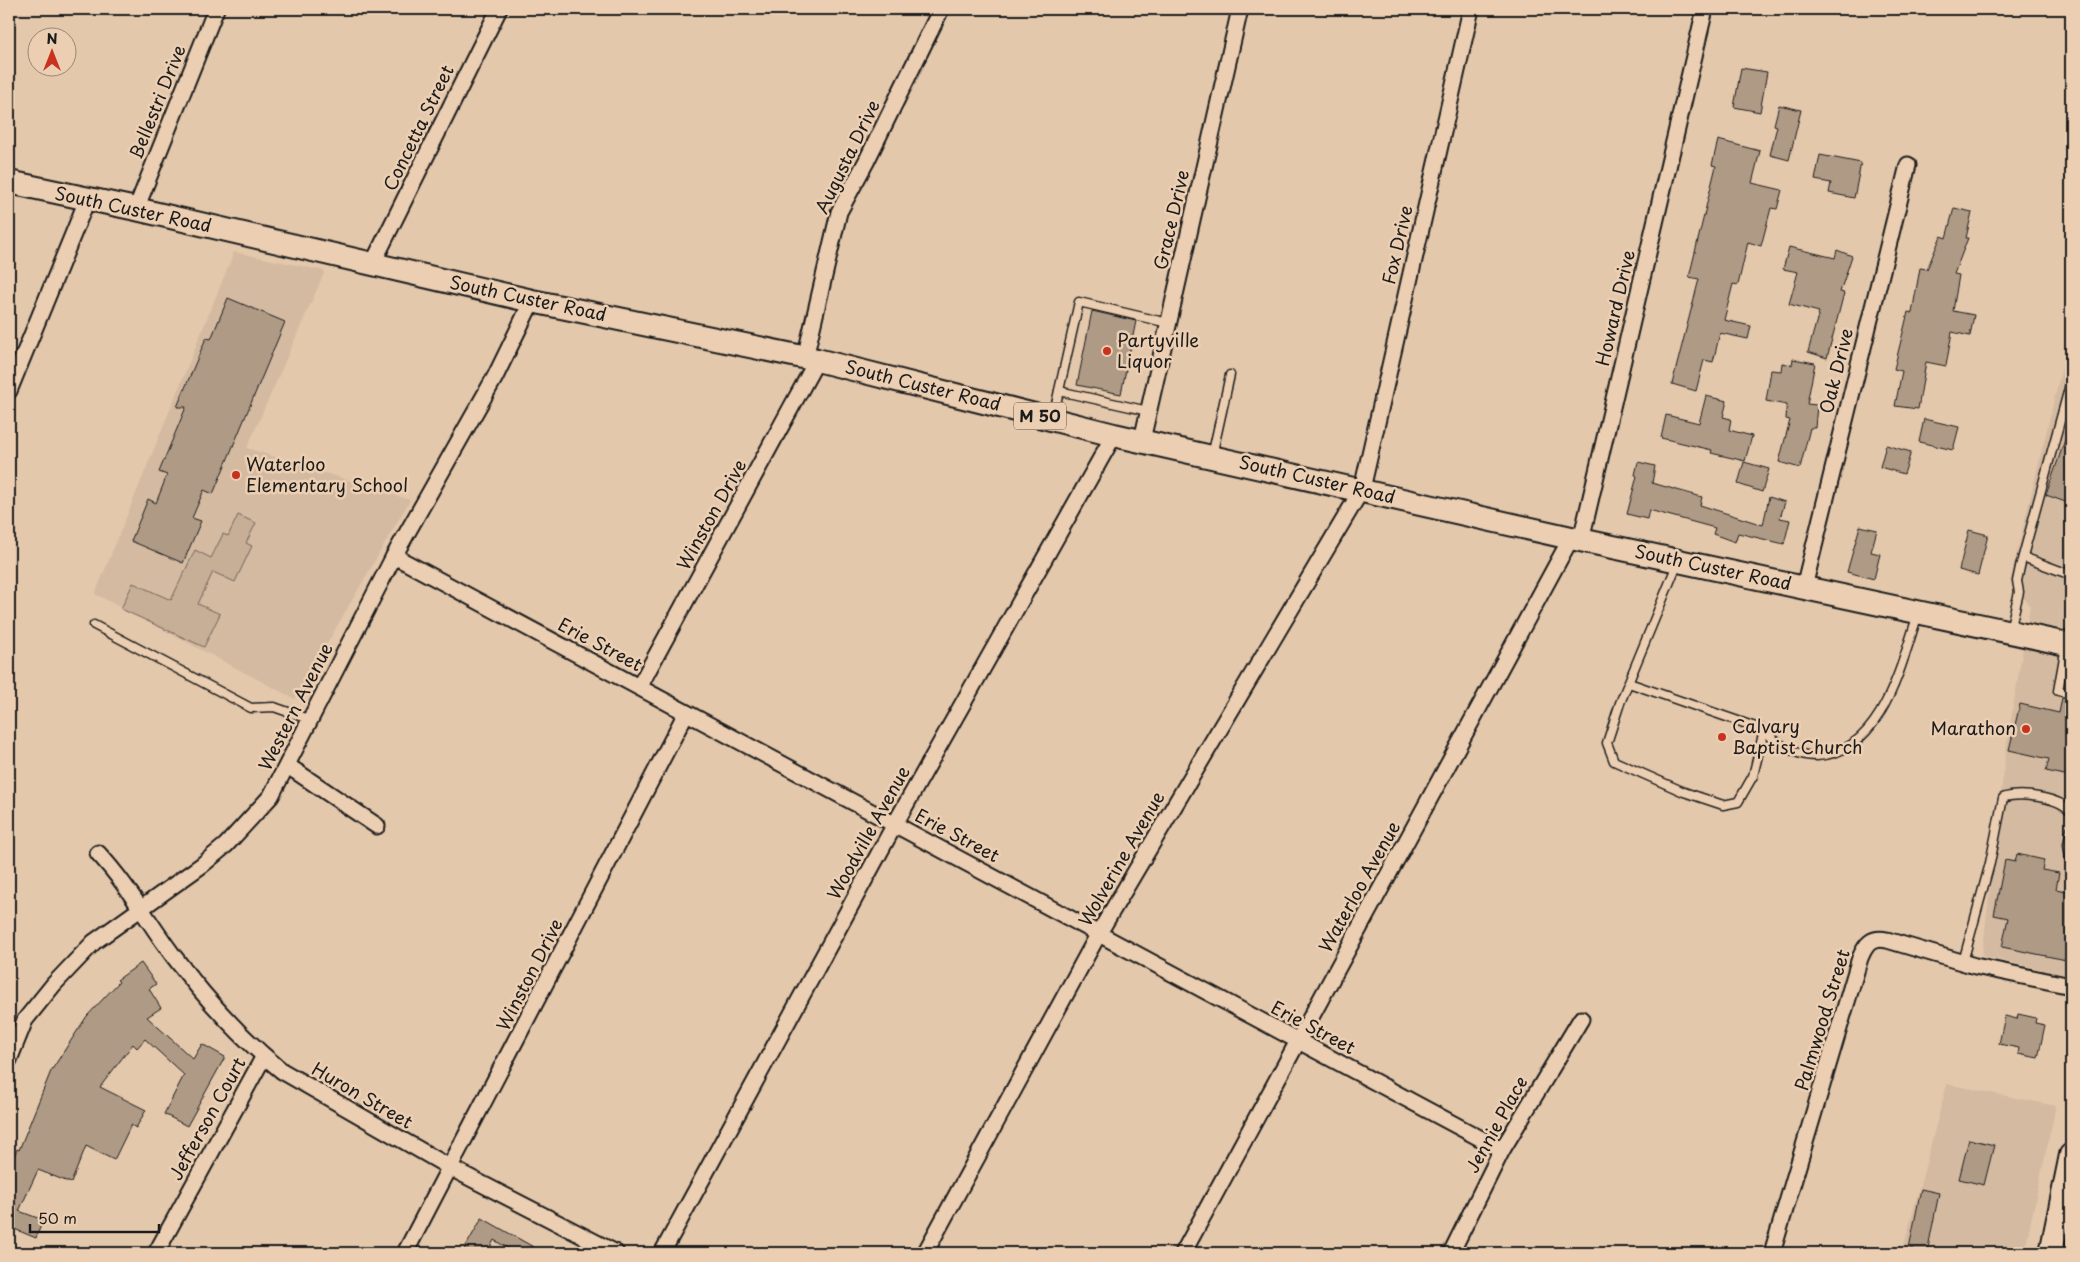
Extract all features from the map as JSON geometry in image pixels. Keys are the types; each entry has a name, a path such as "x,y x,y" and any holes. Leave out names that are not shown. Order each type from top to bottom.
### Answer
{"main road":[{"name":"South Custer Road","path":"9,182 136,209 532,301 811,359 1114,435 1362,489 1576,539 2010,630 2069,645"},
{"path":"2051,1253 2071,1155"}],"street":[{"name":"Bellestri Drive","path":"136,209 216,9"},
{"name":"Concetta Street","path":"372,265 499,9"},
{"name":"Augusta Drive","path":"811,359 838,212 866,162 941,9"},
{"name":"Grace Drive","path":"1142,440 1240,9"},
{"name":"Fox Drive","path":"1362,489 1471,9"},
{"name":"Howard Drive","path":"1576,539 1705,9"},
{"name":"Oak Drive","path":"1804,587 1908,165"},
{"path":"9,391 87,200"},
{"name":"Western Avenue","path":"9,1060 25,1020 54,984 94,942 202,865 226,845 271,796 394,556 495,377 532,301"},
{"name":"Winston Drive","path":"639,687 811,359"},
{"name":"Woodville Avenue","path":"662,1253 895,824 1114,435"},
{"name":"Wolverine Avenue","path":"926,1253 1099,933 1362,489"},
{"name":"Waterloo Avenue","path":"1183,1253 1297,1041 1576,539"},
{"name":"Erie Street","path":"394,556 1502,1150"},
{"name":"Winston Drive","path":"406,1253 686,714"},
{"path":"288,766 377,826"},
{"name":"Huron Street","path":"98,853 116,872 191,979 264,1056 299,1082 451,1168 616,1253"},
{"name":"Palmwood Street","path":"1772,1253 1865,946 1874,939 1880,938 1963,962 2071,986"},
{"name":"Jennie Place","path":"1451,1253 1502,1150 1581,1019"},
{"name":"Jefferson Court","path":"156,1253 264,1056"}],"lane":[{"path":"1052,419 1079,302 1168,323"},
{"path":"1212,456 1230,375"},
{"path":"2010,630 2019,592 2018,581 2023,557 2071,381"},
{"path":"1058,391 1148,412"},
{"path":"2023,557 2071,574"},
{"path":"1678,561 1620,703 1607,743 1614,761 1684,792 1723,805 1738,802 1753,776 1764,730"},
{"path":"1629,683 1764,730 1776,742 1806,756 1830,755 1851,746 1874,724 1896,678 1919,612"},
{"path":"94,625 251,708 274,707 311,720"},
{"path":"2069,645 2058,691 2071,694"},
{"path":"1963,962 1990,864 2003,798 2014,794 2039,798 2066,805 2071,812"},
{"path":"2071,830 2068,846 2071,863"}],"shaded area":[{"name":"Waterloo Elementary School","path":"234,252 325,271 247,448 410,500 295,699 95,594"},
{"path":"2071,330 2071,976 1982,956 2006,750 2030,606 2010,582"},
{"path":"238,515 256,523 246,543 252,546 235,582 213,572 198,604 220,614 204,647 121,609 133,583 171,600 195,550 211,558 223,534 228,536"},
{"path":"1947,1084 2056,1106 2024,1253 1902,1253"}],"building":[{"path":"1741,68 1767,72 1760,112 1734,107"},
{"path":"1779,105 1801,110 1789,160 1770,155 1777,126 1774,125"},
{"path":"1718,140 1760,151 1752,183 1782,190 1777,209 1771,208 1761,246 1748,242 1738,285 1733,284 1724,320 1751,326 1748,339 1720,333 1713,362 1704,360 1696,391 1672,384 1699,279 1689,277 1716,166 1712,165"},
{"path":"1820,155 1861,163 1854,198 1829,193 1831,183 1815,180"},
{"path":"1954,208 1972,212 1966,238 1968,238 1954,274 1959,275 1953,311 1974,315 1970,336 1952,332 1946,366 1926,362 1918,409 1895,406 1902,371 1894,369 1908,312 1912,313 1920,268 1927,269 1941,236 1946,238"},
{"path":"1789,247 1835,258 1837,250 1852,256 1840,292 1844,293 1827,358 1808,352 1819,312 1789,304 1798,272 1783,269"},
{"path":"228,298 285,322 213,494 204,490 192,518 201,521 183,563 131,541 148,499 156,503 167,475 159,472 186,407 177,407 206,338 211,339"},
{"name":"Partyville Liquor","path":"1092,311 1136,321 1121,394 1077,385"},
{"path":"1793,359 1815,363 1807,404 1817,405 1815,428 1810,428 1800,468 1779,462 1790,420 1786,419 1787,405 1766,401 1771,370 1781,371 1782,363 1792,365"},
{"path":"1706,396 1727,401 1723,417 1731,419 1729,430 1752,436 1745,461 1711,453 1712,450 1661,438 1666,415 1699,423"},
{"path":"1924,419 1959,427 1953,450 1919,442"},
{"path":"2069,428 2071,428 2071,504 2046,495"},
{"path":"1886,445 1911,452 1904,474 1880,467"},
{"path":"1638,462 1655,466 1652,483 1702,497 1700,505 1763,525 1769,497 1785,502 1780,518 1790,520 1784,544 1738,533 1735,542 1713,534 1715,528 1649,510 1647,519 1627,514 1637,476 1635,475"},
{"path":"1744,462 1769,469 1762,492 1738,484"},
{"path":"1860,526 1877,530 1871,552 1880,554 1874,579 1847,572"},
{"path":"1969,530 1988,535 1978,575 1959,570"},
{"path":"2062,698 2071,699 2069,776 2046,771 2049,759 2009,750 2020,704 2059,713"},
{"path":"2017,854 2044,860 2042,870 2059,873 2056,889 2071,892 2071,961 2002,947 2008,918 1994,915 2005,860 2015,862"},
{"path":"141,963 156,984 149,989 161,1008 147,1017 193,1059 202,1044 225,1057 187,1126 164,1114 184,1075 145,1039 137,1048 133,1044 100,1087 146,1110 136,1128 131,1125 114,1160 86,1146 71,1183 38,1170 19,1211 43,1220 36,1238 12,1228 9,1235 9,1160 12,1161 17,1149 19,1150 51,1071 87,1016 119,982 117,980"},
{"path":"2018,1014 2036,1018 2035,1023 2045,1025 2038,1058 2018,1054 2019,1048 1999,1044 2005,1016 2017,1019"},
{"path":"1969,1139 1994,1145 1984,1185 1959,1179"},
{"path":"1921,1189 1939,1193 1927,1253 1913,1253 1914,1249 1909,1248"},
{"path":"482,1218 544,1253 516,1253 494,1240 487,1253 462,1253"}],"place":[{"name":"Partyville Liquor","path":"1107,351"},
{"name":"Waterloo Elementary School","path":"236,475"},
{"name":"Marathon","path":"2026,729"},
{"name":"Calvary Baptist Church","path":"1722,737"}]}
